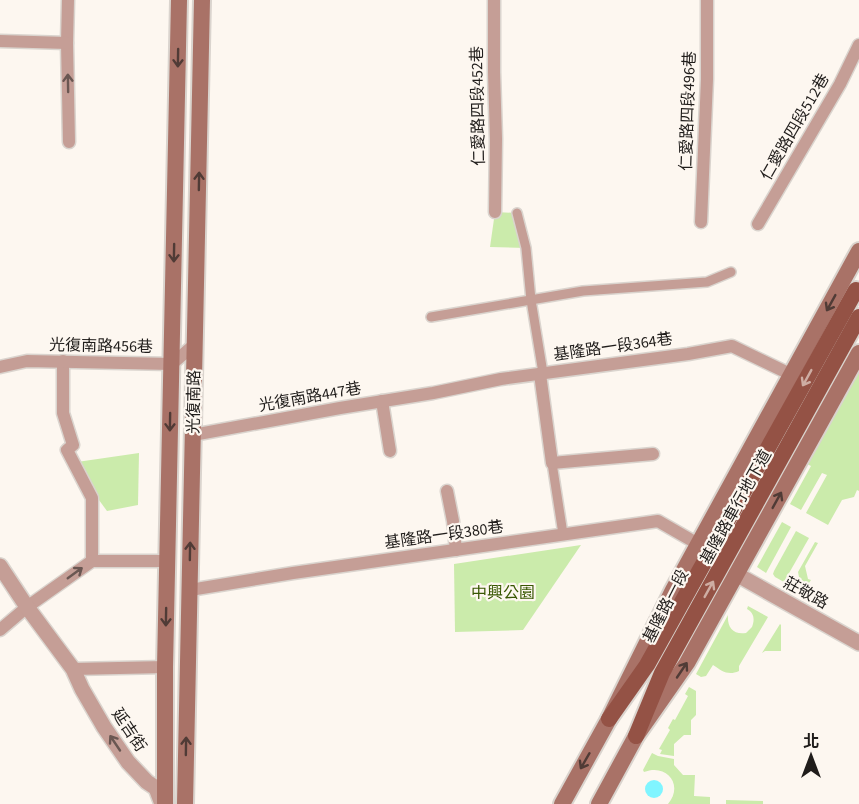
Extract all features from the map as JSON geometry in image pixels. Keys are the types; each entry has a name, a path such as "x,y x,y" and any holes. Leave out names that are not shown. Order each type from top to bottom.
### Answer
{"main road":[{"name":"光復南路","path":"164,804 179,0"},
{"name":"光復南路","path":"185,804 202,0"},
{"name":"基隆路一段","path":"562,804 609,719 673,590 859,251"},
{"name":"基隆路車行地下道","path":"609,719 647,665 856,290"},
{"name":"基隆路車行地下道","path":"636,736 662,673 859,317"},
{"path":"599,804 636,736 687,663 859,353"}],"street":[{"path":"68,0 69,142"},
{"name":"仁愛路四段452巷","path":"494,0 495,212"},
{"name":"仁愛路四段496巷","path":"701,222 707,79 707,0"},
{"path":"0,41 67,43"},
{"name":"仁愛路四段512巷","path":"758,224 840,84 859,45"},
{"path":"517,213 526,248 563,534"},
{"path":"431,317 583,291 707,282 731,273"},
{"name":"光復南路456巷","path":"0,367 27,361 172,364 195,344"},
{"name":"基隆路一段364巷","path":"433,393 501,379 732,346 792,375"},
{"path":"63,361 63,413 73,445 67,450 92,498 92,561"},
{"name":"光復南路447巷","path":"193,435 433,393"},
{"path":"382,401 390,451"},
{"path":"552,463 653,454"},
{"path":"447,491 456,550"},
{"name":"基隆路一段380巷","path":"190,590 658,521 698,544"},
{"path":"0,630 27,607 92,561 167,561"},
{"name":"延吉街","path":"0,566 73,669 104,727 128,762 156,788 164,804"},
{"name":"莊敬路","path":"736,574 859,643"},
{"path":"73,669 165,667"}],"green space":[{"path":"495,212 517,213 526,248 490,247"},
{"path":"859,371 859,491 857,490 854,497 842,500 828,525 806,513 827,475 822,473 801,510 790,504 811,466 807,464"},
{"path":"139,453 138,505 107,511 88,485 77,462"},
{"path":"782,522 791,527 766,573 757,567"},
{"path":"796,531 809,538 784,582 773,574"},
{"path":"815,542 818,543 805,566 808,579 811,580 807,586 801,582 798,572"},
{"name":"中興公園","path":"581,545 523,630 455,632 454,564"},
{"path":"748,606 768,617 739,666 739,671 728,673 713,665 706,676 701,677 696,674 728,615 730,626 738,633 746,633 752,627 753,616 747,609"},
{"path":"780,624 781,651 762,653"},
{"path":"689,687 696,691 696,715 691,720 691,735 684,735 674,744 674,756 660,754 662,750 659,749 670,730 668,728 688,696 685,694"},
{"path":"652,753 674,759 674,765 683,775 695,775 694,796 710,797 710,804 668,804 673,797 674,790 671,778 660,771 644,772 643,770"},
{"path":"726,800 763,801 763,804 726,804"}],"water":[{"path":"654,780 660,783 663,789 660,795 654,798 648,795 645,789 648,783"}]}
